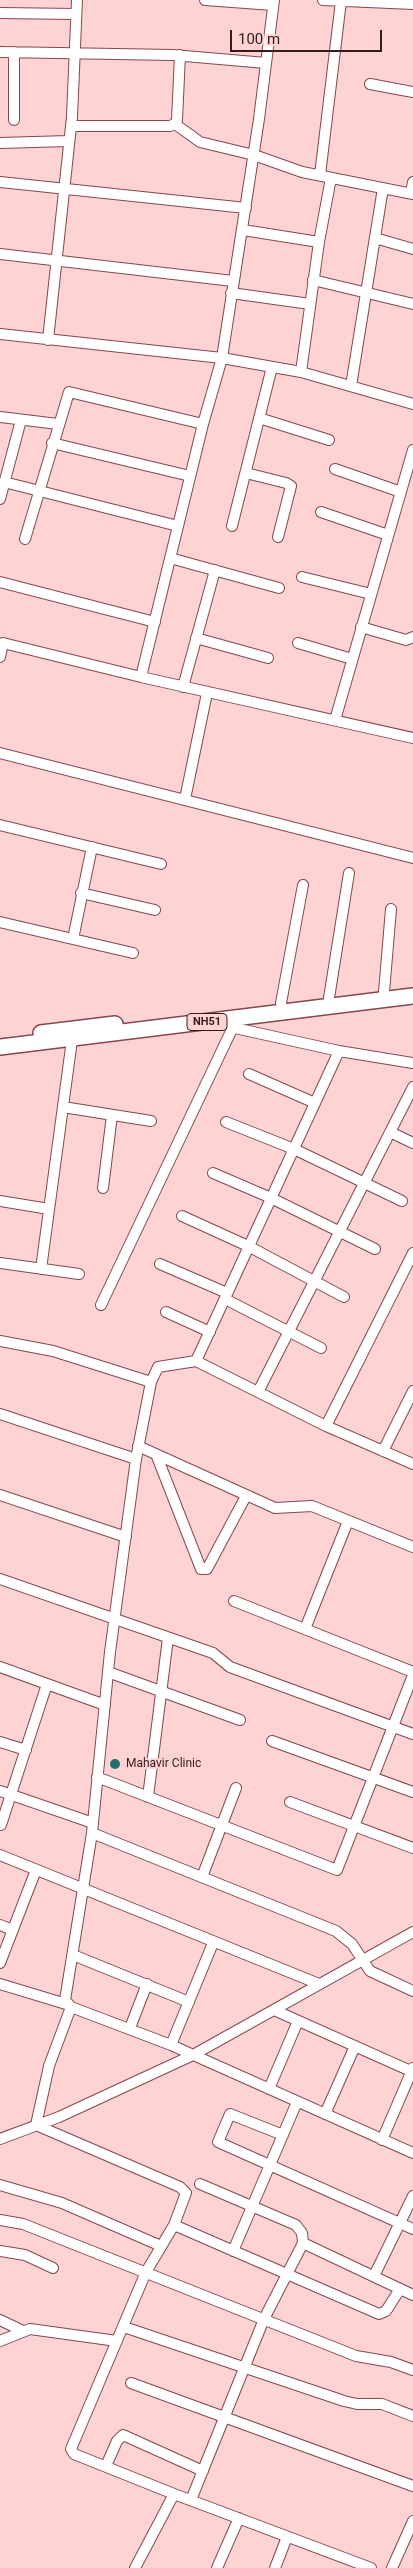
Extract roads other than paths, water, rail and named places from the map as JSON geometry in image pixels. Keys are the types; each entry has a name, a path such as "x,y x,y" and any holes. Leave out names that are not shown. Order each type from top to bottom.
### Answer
{"highway":[{"name":"NH51","path":"0,1037 413,988"},
{"name":"NH51","path":"0,1047 234,1023 413,996"}],"street":[{"path":"48,340 70,141 77,0"},
{"path":"142,677 203,424 222,358 254,155 274,2 205,0"},
{"path":"324,0 413,4"},
{"path":"320,175 341,1"},
{"path":"0,13 76,14"},
{"path":"0,52 180,55 266,63"},
{"path":"14,52 14,120"},
{"path":"71,126 170,126 175,124 177,120 180,55"},
{"path":"370,84 413,92"},
{"path":"175,124 200,142 254,155 331,178 412,194 413,182"},
{"path":"0,142 70,141"},
{"path":"301,372 313,280 331,178"},
{"path":"0,182 246,208"},
{"path":"351,386 382,188"},
{"path":"243,230 319,242"},
{"path":"374,238 413,249"},
{"path":"0,254 234,281"},
{"path":"313,280 413,304"},
{"path":"231,293 310,304"},
{"path":"0,334 222,358 301,372 413,404"},
{"path":"232,526 272,367"},
{"path":"25,539 66,395 72,392 203,424"},
{"path":"0,417 58,424"},
{"path":"259,418 330,440"},
{"path":"0,496 21,420"},
{"path":"52,443 190,476"},
{"path":"335,720 413,450"},
{"path":"335,469 401,492"},
{"path":"246,473 286,483 290,486 278,537"},
{"path":"4,482 178,526"},
{"path":"321,512 388,535"},
{"path":"170,558 278,588"},
{"path":"183,687 214,570"},
{"path":"302,576 371,594"},
{"path":"0,582 155,622"},
{"path":"362,627 406,640 413,637"},
{"path":"196,638 268,658"},
{"path":"0,657 2,642 208,693 413,738"},
{"path":"298,643 352,659"},
{"path":"185,799 208,693"},
{"path":"0,753 413,858"},
{"path":"0,826 161,864"},
{"path":"72,939 92,847"},
{"path":"329,998 349,873"},
{"path":"281,1003 303,885"},
{"path":"82,893 155,910"},
{"path":"384,992 391,910"},
{"path":"0,922 133,952"},
{"path":"101,1305 234,1023 339,1051 413,1063"},
{"path":"41,1269 72,1040"},
{"path":"196,1361 339,1051"},
{"path":"249,1074 315,1102"},
{"path":"258,1392 413,1087"},
{"path":"63,1106 151,1121"},
{"path":"103,1188 112,1115"},
{"path":"226,1122 294,1149 402,1201"},
{"path":"390,1132 413,1143"},
{"path":"212,1173 271,1198 375,1249"},
{"path":"0,1201 49,1209"},
{"path":"182,1216 248,1246 344,1297"},
{"path":"326,1426 413,1253"},
{"path":"0,1263 79,1274"},
{"path":"160,1264 226,1296 321,1348"},
{"path":"166,1312 210,1332"},
{"path":"0,1341 59,1352 151,1382"},
{"path":"36,2126 49,2066 69,2006 81,1889 92,1828 114,1620 136,1459 151,1382 158,1367 196,1361 326,1426 413,1464"},
{"path":"383,1451 413,1391"},
{"path":"0,1414 136,1459"},
{"path":"138,1446 275,1508 312,1506 413,1547"},
{"path":"156,1454 201,1569 207,1569 246,1496"},
{"path":"0,1495 126,1537"},
{"path":"305,1629 348,1521"},
{"path":"0,1579 213,1653 230,1667 413,1734"},
{"path":"97,1777 336,1870 355,1826 413,1674 234,1601"},
{"path":"148,1797 168,1638"},
{"path":"0,1667 104,1705"},
{"path":"108,1672 240,1720"},
{"path":"1,1825 47,1684"},
{"path":"272,1741 413,1792"},
{"path":"0,1742 26,1750"},
{"path":"202,1877 236,1788"},
{"path":"0,1791 92,1828 202,1877 336,1931 352,1944 370,1971 413,1991"},
{"path":"290,1802 413,1848"},
{"path":"0,1855 213,1943 319,1984"},
{"path":"0,1963 36,1870"},
{"path":"0,1925 13,1930"},
{"path":"0,2140 36,2126 193,2055 413,1932"},
{"path":"172,2045 213,1943"},
{"path":"73,1955 189,2002"},
{"path":"0,1984 69,2006 172,2045 413,2153"},
{"path":"130,2028 147,1984"},
{"path":"274,2010 412,2070 382,2140"},
{"path":"268,2089 298,2021"},
{"path":"325,2114 355,2046"},
{"path":"233,2251 297,2102"},
{"path":"283,2135 232,2114 228,2115 218,2140 219,2144 413,2229"},
{"path":"36,2126 184,2190 186,2196 174,2225 146,2272 71,2449 74,2454 174,2494 372,2568"},
{"path":"191,2500 264,2319 303,2243 302,2233 296,2225 200,2184"},
{"path":"0,2185 62,2203 161,2246"},
{"path":"374,2276 413,2196"},
{"path":"0,2220 23,2224 356,2356 399,2364 413,2370"},
{"path":"174,2225 379,2314 386,2311 400,2289"},
{"path":"303,2243 413,2295"},
{"path":"0,2251 25,2255 53,2268"},
{"path":"0,2320 23,2331"},
{"path":"124,2327 344,2401 357,2404 382,2404 413,2416"},
{"path":"0,2341 23,2331 36,2330 117,2341"},
{"path":"131,2383 413,2486"},
{"path":"106,2466 116,2441 123,2435 203,2471"},
{"path":"138,2567 174,2494"},
{"path":"217,2568 238,2518"},
{"path":"392,2568 413,2520"},
{"path":"275,2568 287,2537"}],"place":[{"name":"Mahavir Clinic","path":"115,1764"}]}
